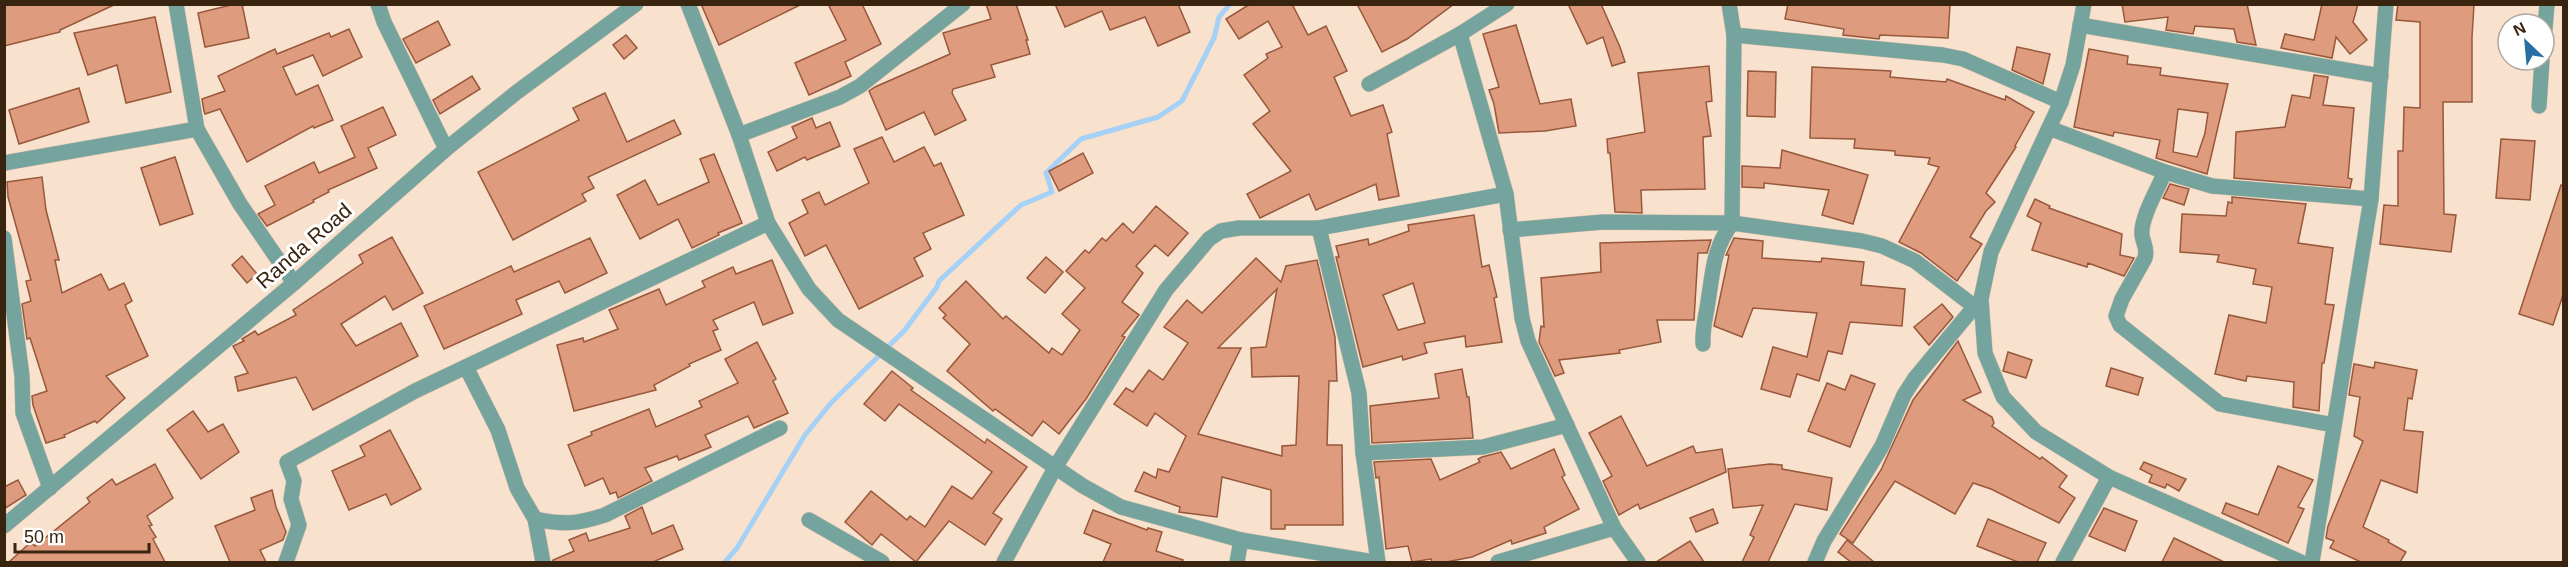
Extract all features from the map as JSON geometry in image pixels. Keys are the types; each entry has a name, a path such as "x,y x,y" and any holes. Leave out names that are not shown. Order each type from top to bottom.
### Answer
{"street":[{"path":"176,4 197,129 240,204 294,283"},
{"path":"378,4 446,149"},
{"name":"Randa Road","path":"4,526 294,283 446,149 517,92 636,4"},
{"path":"688,4 739,135 768,224 809,289 838,320 1083,486 1121,507 1241,540 1376,562 1363,453 1359,393 1318,228"},
{"path":"739,135 840,97 860,86 963,4"},
{"path":"1369,84 1460,34 1507,4"},
{"path":"1703,344 1702,328 1714,256 1732,223 1734,35 1728,4"},
{"path":"2084,4 2073,65 2061,102 1991,252 1978,303 1985,353 2003,397 2036,432 2109,477 2267,556 2301,562"},
{"path":"2312,562 2371,199 2386,4"},
{"path":"2080,25 2381,76"},
{"path":"1460,34 1506,194 1521,318 1528,341 1614,528 1638,562"},
{"path":"1734,35 1943,55 1963,59 2061,102"},
{"path":"2539,106 2541,72"},
{"path":"2049,128 2165,172 2212,186 2371,199"},
{"path":"4,163 197,129"},
{"path":"2165,172 2143,222 2142,235 2147,250 2122,299 2116,316 2120,325 2220,404 2334,425"},
{"path":"1004,562 1056,466 1166,290 1209,239 1221,231 1239,228 1318,228 1506,194"},
{"path":"1510,230 1603,222 1732,223 1862,241 1882,246 1915,261 1978,303"},
{"path":"286,562 299,525 291,499 294,481 287,462 415,391 768,224"},
{"path":"4,238 22,376 23,413 50,488"},
{"path":"1815,562 1824,541 1882,446 1904,394 1978,303"},
{"path":"466,366 498,430 517,488 536,519 543,562"},
{"path":"1363,453 1483,447 1567,426"},
{"path":"536,519 558,524 580,523 605,515 780,428"},
{"path":"2063,562 2109,477"},
{"path":"808,520 882,562"},
{"path":"1498,562 1614,528"},
{"path":"1238,562 1241,540"}],"building":[{"path":"4,4 116,4 60,32 4,46"},
{"path":"242,4 249,38 205,47 198,13"},
{"path":"701,4 802,4 719,45"},
{"path":"828,4 862,4 881,44 845,62 851,76 809,95 795,63 846,40"},
{"path":"986,4 1016,4 1028,40 1026,40 1030,54 991,65 995,77 953,89 952,93 966,120 935,135 924,112 886,130 869,91 950,54 943,33 991,19"},
{"path":"1055,4 1178,4 1190,32 1158,46 1145,17 1110,30 1102,11 1065,27"},
{"path":"1250,4 1292,4 1308,35 1326,26 1347,71 1334,77 1351,116 1383,105 1392,132 1387,134 1399,196 1379,200 1376,184 1316,210 1309,194 1260,218 1247,194 1291,171 1253,124 1270,111 1244,75 1268,58 1266,54 1282,47 1268,21 1239,39 1226,19"},
{"path":"1357,4 1454,4 1407,39 1382,52"},
{"path":"1568,4 1601,4 1625,62 1612,66 1603,37 1587,44"},
{"path":"1788,4 1950,5 1948,38 1880,35 1879,39 1843,35 1844,29 1785,19"},
{"path":"2122,4 2247,4 2256,45 2237,42 2234,29 2195,26 2193,34 2166,30 2168,17 2125,22"},
{"path":"2322,4 2358,4 2353,22 2367,40 2350,54 2336,37 2332,58 2281,48 2285,34 2314,40"},
{"path":"2398,4 2474,4 2472,102 2443,102 2444,214 2456,215 2451,252 2380,244 2384,205 2398,206 2398,151 2403,151 2404,107 2420,108 2420,22 2396,20"},
{"path":"155,17 171,92 126,103 117,65 88,75 74,33"},
{"path":"438,21 450,45 416,63 403,39"},
{"path":"1516,25 1540,104 1571,99 1576,126 1545,131 1499,133 1489,90 1499,87 1483,34"},
{"path":"349,29 362,57 323,76 313,55 283,67 296,95 318,85 333,120 314,128 313,126 247,162 220,109 205,114 202,99 225,91 218,76 275,49 277,54 329,33 331,37"},
{"path":"626,35 637,48 624,59 613,45"},
{"path":"2017,47 2050,54 2043,84 2012,70"},
{"path":"2089,49 2128,56 2127,64 2161,68 2160,75 2228,84 2207,174 2156,158 2160,140 2114,132 2113,136 2074,127","holes":["2178,109 2208,113 2205,133 2197,157 2173,152"]},
{"path":"1709,66 1712,101 1706,102 1711,136 1703,137 1705,189 1641,190 1642,213 1615,212 1607,139 1645,132 1638,73"},
{"path":"1812,67 1891,71 1890,77 1946,82 1947,79 2005,100 2006,96 2034,112 2016,147 1986,193 1995,202 1986,211 1970,237 1982,244 1957,281 1921,253 1899,242 1939,167 1928,164 1930,158 1895,155 1895,151 1854,148 1855,139 1810,138"},
{"path":"1748,71 1776,72 1775,117 1747,116"},
{"path":"2314,75 2328,77 2323,105 2354,108 2348,178 2352,179 2350,188 2234,178 2236,132 2285,127 2292,95 2310,98"},
{"path":"472,76 480,89 440,114 433,100"},
{"path":"79,88 89,122 19,144 9,110"},
{"path":"605,93 627,142 674,120 681,134 588,177 594,188 582,194 586,201 513,240 478,172 579,120 573,108"},
{"path":"383,107 396,135 368,148 377,168 328,190 329,192 313,200 314,202 267,226 258,214 275,205 265,186 314,162 319,173 355,157 341,126"},
{"path":"812,118 816,128 830,122 840,146 807,160 805,157 777,171 768,152 797,138 792,127"},
{"path":"882,137 894,162 924,147 934,166 941,163 964,215 923,233 931,249 914,258 923,276 859,309 826,245 805,256 789,223 808,213 802,200 819,192 825,205 869,183 854,149"},
{"path":"2501,139 2535,141 2530,200 2496,198"},
{"path":"1782,150 1868,175 1853,224 1822,215 1829,190 1764,183 1764,188 1742,187 1742,166 1780,168"},
{"path":"1083,153 1093,173 1059,191 1049,171"},
{"path":"714,154 742,223 692,248 678,219 640,239 617,195 645,180 658,205 709,182 700,159"},
{"path":"175,157 193,214 160,225 141,168"},
{"path":"42,177 46,210 59,260 55,260 62,293 101,274 109,290 124,283 132,301 125,305 148,356 106,376 125,398 97,423 95,421 64,435 65,437 46,443 32,396 47,391 30,338 27,339 22,304 31,301 26,281 31,280 8,197 7,182"},
{"path":"2170,184 2189,189 2184,205 2163,198"},
{"path":"2561,185 2564,186 2564,292 2553,325 2519,314"},
{"path":"2232,197 2306,204 2298,243 2333,248 2325,304 2334,305 2324,363 2322,363 2319,411 2293,407 2294,382 2247,376 2246,381 2215,374 2229,315 2266,323 2272,287 2253,284 2256,269 2217,262 2219,255 2180,252 2182,214 2226,216 2228,202 2232,203"},
{"path":"2035,199 2050,206 2049,208 2122,234 2120,255 2134,258 2124,276 2088,263 2087,267 2032,250 2041,223 2027,216"},
{"path":"1156,206 1188,233 1168,256 1155,245 1136,266 1143,273 1122,302 1139,315 1122,336 1125,337 1086,399 1059,434 1043,421 1032,436 995,409 993,411 947,371 970,344 943,318 946,315 939,308 966,281 1003,319 1006,316 1049,353 1052,348 1062,355 1080,330 1062,314 1085,288 1066,271 1085,250 1089,253 1102,238 1106,241 1123,223 1133,233"},
{"path":"1474,215 1482,267 1489,265 1497,297 1494,298 1502,342 1466,347 1465,336 1424,343 1427,353 1403,360 1402,356 1363,367 1336,257 1339,257 1336,246 1368,239 1369,245 1409,231 1408,225","holes":["1413,283 1425,323 1398,330 1383,295"]},
{"path":"392,237 423,293 393,310 385,296 341,324 356,346 401,323 418,356 313,410 296,377 238,391 235,377 248,373 233,346 244,341 242,339 255,331 258,335 296,315 293,310 363,263 359,255"},
{"path":"590,238 607,273 565,293 559,281 516,300 522,314 444,349 424,306 511,266 514,272"},
{"path":"1734,238 1763,241 1762,258 1821,262 1822,258 1864,262 1861,285 1905,289 1902,326 1850,322 1842,354 1828,351 1819,381 1797,374 1790,397 1761,389 1773,347 1807,357 1817,313 1753,308 1742,337 1714,326 1729,255 1726,255"},
{"path":"1711,240 1707,253 1698,253 1694,320 1657,320 1661,342 1619,350 1620,353 1559,360 1564,373 1555,376 1539,342 1541,326 1544,327 1541,278 1601,272 1600,243"},
{"path":"242,256 257,274 247,283 232,265"},
{"path":"1046,257 1063,272 1045,293 1027,278"},
{"path":"1256,258 1281,282 1286,266 1317,260 1335,337 1337,381 1329,381 1327,445 1342,445 1343,525 1285,525 1285,529 1271,529 1271,490 1222,477 1217,517 1179,512 1180,507 1135,491 1144,472 1156,478 1158,469 1169,472 1186,436 1155,413 1147,426 1114,404 1126,388 1133,392 1149,370 1163,380 1188,343 1164,327 1187,300 1202,313","holes":["1277,289 1266,347 1251,348 1252,377 1299,376 1296,445 1282,446 1282,456 1198,434 1241,348 1218,348"]},
{"path":"772,260 793,313 763,325 754,302 713,320 718,329 713,331 721,350 689,364 690,366 654,385 656,390 574,411 557,345 583,338 584,342 618,329 609,310 659,289 666,305 705,287 702,281 733,267 736,274"},
{"path":"1942,304 1953,317 1929,345 1914,327"},
{"path":"1958,341 1981,392 1963,400 1992,417 1994,423 1992,426 2040,459 2042,457 2067,476 2059,487 2075,498 2059,523 1991,489 1973,483 1955,514 1895,481 1853,543 1840,534 1881,470 1913,400"},
{"path":"757,342 776,379 773,381 788,413 754,428 748,416 705,435 711,447 679,460 677,456 645,468 652,481 618,498 616,492 610,494 603,478 585,486 568,445 592,435 591,432 649,409 656,427 702,407 699,401 738,383 725,359"},
{"path":"2008,352 2032,360 2026,378 2003,371"},
{"path":"2375,362 2417,370 2412,399 2408,398 2404,430 2423,432 2417,493 2381,480 2363,527 2389,540 2388,542 2406,552 2400,562 2361,562 2330,548 2334,541 2326,538 2328,526 2363,441 2354,436 2360,397 2349,395 2354,364 2374,368"},
{"path":"2111,368 2143,378 2138,395 2106,386"},
{"path":"1462,369 1467,397 1469,397 1473,438 1372,443 1370,406 1439,398 1435,374"},
{"path":"892,371 913,388 911,390 985,443 987,439 1027,467 993,513 1002,519 985,545 949,521 916,562 881,534 872,545 845,522 871,491 907,520 910,516 925,527 952,486 972,499 992,472 899,404 885,421 864,404"},
{"path":"1851,375 1875,384 1850,447 1808,431 1827,383 1845,390"},
{"path":"193,411 208,432 223,424 239,452 201,479 167,430"},
{"path":"1621,416 1647,466 1693,446 1696,453 1722,449 1726,472 1640,509 1638,504 1619,515 1603,481 1612,476 1589,433"},
{"path":"390,430 421,489 391,505 386,494 349,510 332,471 365,456 360,446"},
{"path":"1554,449 1565,475 1562,477 1579,509 1544,527 1546,533 1512,544 1511,540 1472,557 1446,562 1432,562 1431,559 1412,562 1408,546 1386,549 1379,477 1376,478 1374,462 1431,459 1440,480 1480,462 1478,459 1482,457 1501,452 1511,469"},
{"path":"2144,462 2186,479 2179,491 2167,484 2165,488 2149,482 2152,475 2140,469"},
{"path":"155,464 173,498 147,516 152,525 149,526 156,537 153,539 165,562 9,562 31,542 35,546 90,502 87,498 112,479 116,485"},
{"path":"1770,464 1782,465 1782,469 1832,478 1827,510 1795,504 1768,562 1742,562 1754,537 1750,535 1763,505 1733,508 1728,469"},
{"path":"2278,466 2313,480 2298,507 2304,509 2288,543 2222,513 2226,503 2258,515"},
{"path":"18,480 26,495 4,509 4,487"},
{"path":"272,490 286,532 283,540 260,550 266,562 230,562 215,526 255,510 251,498"},
{"path":"642,507 652,534 673,525 683,549 653,562 552,562 574,551 569,540 586,533 589,541 630,528 625,516"},
{"path":"2104,508 2137,521 2125,551 2089,536"},
{"path":"1713,509 1718,523 1696,532 1690,518"},
{"path":"1093,510 1147,530 1148,528 1162,532 1156,551 1183,560 1182,562 1103,562 1111,544 1084,533"},
{"path":"1988,519 2046,543 2037,562 2018,562 1977,546"},
{"path":"2174,538 2224,562 2162,562"},
{"path":"1847,540 1874,562 1851,562 1838,552"},
{"path":"1690,541 1704,562 1656,562"}],"waterway":[{"path":"725,562 737,548 805,435 831,403 904,331 937,287 939,281 1021,205 1052,192 1046,173 1081,139 1158,117 1182,101 1214,38 1219,17 1230,4"}]}
